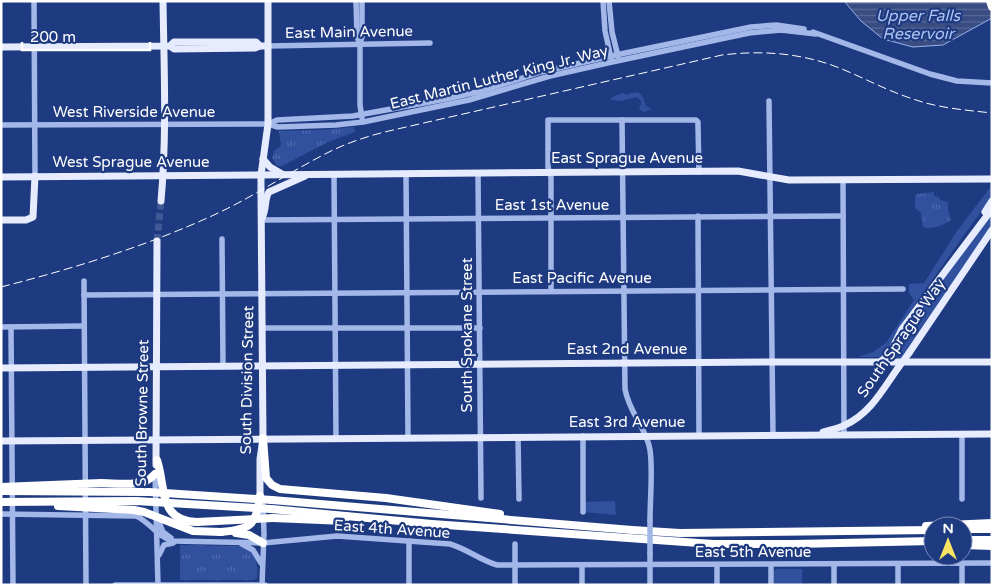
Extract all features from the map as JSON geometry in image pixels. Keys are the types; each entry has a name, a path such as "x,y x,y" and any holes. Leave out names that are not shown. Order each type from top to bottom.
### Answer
{"highway":[{"path":"990,1 992,6"},
{"path":"263,438 266,478 272,485 284,491 386,498 596,527"},
{"path":"157,460 167,506 176,516 188,522 273,518 432,524"},
{"path":"1,487 140,483 149,480 155,474"},
{"path":"1,491 149,492 680,532 923,530"},
{"path":"221,532 242,529 252,524 257,516 260,496"},
{"path":"1,503 136,500 272,509 432,524 704,544 923,541"},
{"path":"1,503 134,510 193,531 249,534 263,543"},
{"path":"845,532 992,523"},
{"path":"973,529 992,529"},
{"path":"973,540 992,540"},
{"path":"848,543 923,545"},
{"path":"973,546 992,546"}],"main road":[{"path":"161,201 166,46 163,1"},
{"name":"South Division Street","path":"260,496 260,460 263,438 261,175 268,124 264,46 268,1"},
{"path":"1,47 166,46 174,42 256,42 264,46"},
{"path":"263,159 271,168 285,174"},
{"name":"East Sprague Avenue","path":"261,175 738,171 789,180 992,179"},
{"path":"261,220 266,209 266,196 269,192 308,174"},
{"name":"West Sprague Avenue","path":"1,177 261,175"},
{"path":"1,220 26,220 33,217 35,207 35,176"},
{"path":"979,226 992,201"},
{"name":"South Sprague Way","path":"880,362 889,355 902,329 992,209"},
{"name":"South Sprague Way","path":"812,435 844,426 868,410 992,230"},
{"name":"South Browne Street","path":"155,474 157,460 157,241"},
{"name":"East 2nd Avenue","path":"1,368 699,362 992,362"},
{"name":"East 3rd Avenue","path":"1,441 992,434"}],"street":[{"path":"34,1 35,176"},
{"path":"356,1 357,37 360,44"},
{"path":"362,1 362,37 360,44 363,122"},
{"path":"603,1 605,31 611,59"},
{"path":"609,1 612,32 618,57"},
{"name":"East Martin Luther King Jr. Way","path":"268,124 286,127 363,122 469,100 618,57 754,32 781,30 816,34 930,74 956,81 992,83"},
{"name":"East Main Avenue","path":"264,46 430,43"},
{"name":"East Martin Luther King Jr. Way","path":"268,124 277,120 362,115 467,95 541,72 611,59"},
{"path":"769,101 773,436"},
{"path":"551,291 548,120 693,120 698,122 699,172"},
{"path":"622,120 627,400 646,436 650,450 650,585"},
{"name":"West Riverside Avenue","path":"1,125 268,124"},
{"name":"South Spokane Street","path":"478,172 481,498"},
{"path":"334,174 336,438"},
{"path":"406,174 408,437"},
{"path":"843,180 844,435"},
{"path":"698,216 699,436"},
{"name":"East 1st Avenue","path":"261,220 843,216"},
{"path":"222,239 224,293 222,366"},
{"path":"84,281 86,585"},
{"name":"East Pacific Avenue","path":"84,295 902,289"},
{"path":"1,327 84,326"},
{"path":"12,327 13,585"},
{"path":"262,328 480,328"},
{"path":"962,434 962,499"},
{"path":"583,436 583,512"},
{"path":"518,437 519,499"},
{"name":"South Browne Street","path":"155,474 158,585"},
{"name":"South Division Street","path":"260,496 263,503 263,585"},
{"path":"155,508 159,525 163,532 171,538 185,542"},
{"path":"1,514 136,516 143,518 156,532 169,540 185,542"},
{"name":"East 4th Avenue","path":"185,542 263,543 337,536 409,541 450,544 463,548 489,563 515,566"},
{"path":"408,585 409,541"},
{"path":"158,559 164,545 185,542"},
{"path":"240,543 257,554 262,566"},
{"path":"515,544 515,585"},
{"name":"East 5th Avenue","path":"973,564 992,563"},
{"path":"834,564 834,585"},
{"path":"898,564 898,585"},
{"name":"East 5th Avenue","path":"515,566 923,564"},
{"path":"582,565 582,585"},
{"path":"717,565 717,585"},
{"path":"771,565 771,585"},
{"path":"962,566 962,585"},
{"path":"115,585 263,585"}],"green space":[{"path":"635,92 640,94 646,106 652,109 644,112 639,109 642,102 637,97 621,101 610,100 614,96 624,93 626,95"},
{"path":"354,127 355,132 328,142 282,166 277,166 272,158 275,150 281,146 279,131"},
{"path":"992,185 992,196 913,307 896,333 886,354 879,357 858,357 873,352 886,343 914,300 909,293 909,284 924,283 957,231"},
{"path":"934,192 934,196 948,202 951,220 945,224 930,228 923,227 921,213 915,208 915,196 917,194"},
{"path":"992,213 992,226 901,358 892,357 901,334"},
{"path":"615,501 616,515 583,512 583,502"},
{"path":"180,545 241,546 246,548 255,559 257,578 253,580 180,580"},
{"path":"776,569 802,569 802,585 774,585 774,571"}],"water":[{"name":"Upper Falls Reservoir","path":"844,1 992,1 992,18 943,45 913,47 883,39 861,21"}],"tunnel":[{"path":"157,241 161,201"}],"railway":[{"path":"1,287 110,255 190,226 230,207 329,152 360,139 722,55 768,53 813,59 922,102 992,113"}]}
